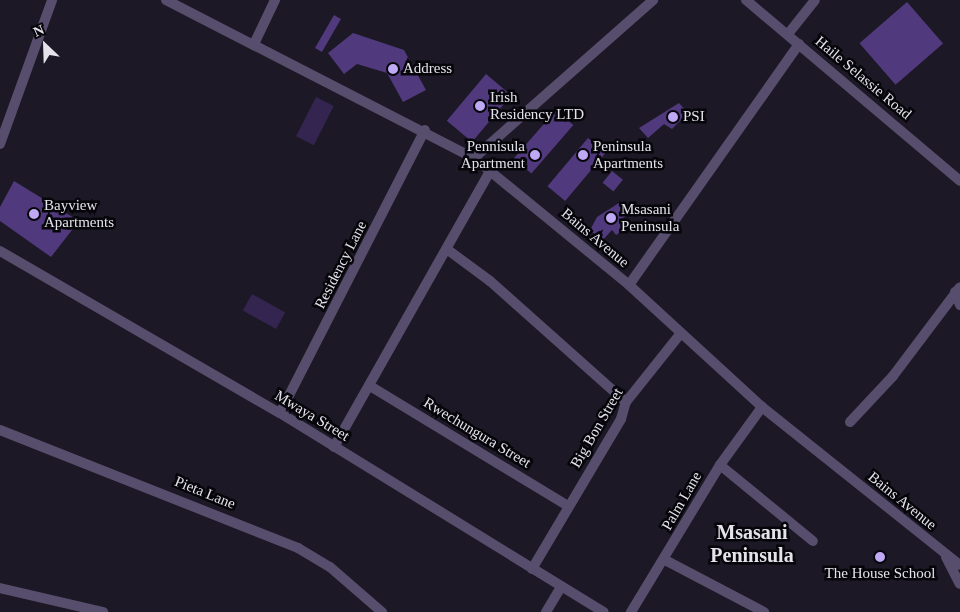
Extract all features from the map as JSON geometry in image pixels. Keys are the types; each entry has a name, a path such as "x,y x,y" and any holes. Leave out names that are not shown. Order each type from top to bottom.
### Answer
{"street":[{"path":"0,144 52,0"},
{"name":"Bains Avenue","path":"166,0 425,130 491,170 629,285 762,407 960,565"},
{"path":"254,44 275,0"},
{"path":"474,158 653,0"},
{"name":"Haile Selassie Road","path":"746,0 960,181"},
{"path":"788,34 815,0"},
{"path":"629,285 799,44"},
{"name":"Residency Lane","path":"280,413 425,130"},
{"path":"334,447 448,250 491,170"},
{"path":"448,250 490,281 626,402"},
{"name":"Mwaya Street","path":"0,251 280,413 604,612"},
{"path":"958,290 960,305"},
{"path":"850,422 893,376 958,290"},
{"name":"Big Bon Street","path":"532,569 621,419 626,402 681,333"},
{"name":"Rwechungura Street","path":"370,386 568,506"},
{"name":"Palm Lane","path":"632,612 665,560 720,465 762,407"},
{"name":"Pieta Lane","path":"0,430 298,548 330,567 382,612"},
{"path":"720,465 813,541"},
{"path":"944,554 960,584"},
{"path":"665,560 764,612"},
{"path":"546,612 561,587"},
{"path":"0,588 103,612"}],"shaded area":[{"path":"316,97 334,106 314,145 296,136"},
{"path":"252,294 285,312 276,329 243,311"}],"building":[{"path":"907,2 943,44 896,85 859,43"},
{"path":"334,15 341,19 322,52 315,48"},
{"name":"Address","path":"353,33 404,50 426,90 403,102 387,73 357,64 344,74 328,53"},
{"name":"Irish Residency LTD","path":"486,74 511,95 472,142 447,121"},
{"path":"679,103 688,113 672,129 664,124 648,138 639,128"},
{"path":"556,110 573,125 531,173 514,158"},
{"path":"588,138 606,153 565,201 548,186"},
{"name":"Msasani Peninsula","path":"612,171 623,180 613,191 603,183"},
{"name":"Bayview Apartments","path":"14,181 79,221 51,257 0,221 0,207"},
{"name":"Msasani Peninsula","path":"622,201 630,214 621,219 625,229 616,235 612,230 602,241 590,230 597,217"}],"place":[{"name":"Address","path":"393,69"},
{"name":"Irish Residency LTD","path":"480,106"},
{"name":"PSI","path":"673,117"},
{"name":"Pennisula Apartment","path":"535,155"},
{"name":"Peninsula Apartments","path":"583,155"},
{"name":"Bayview Apartments","path":"34,214"},
{"name":"Msasani Peninsula","path":"611,218"},
{"name":"The House School","path":"880,557"}],"district":[{"name":"Msasani Peninsula","path":"752,544"}]}
